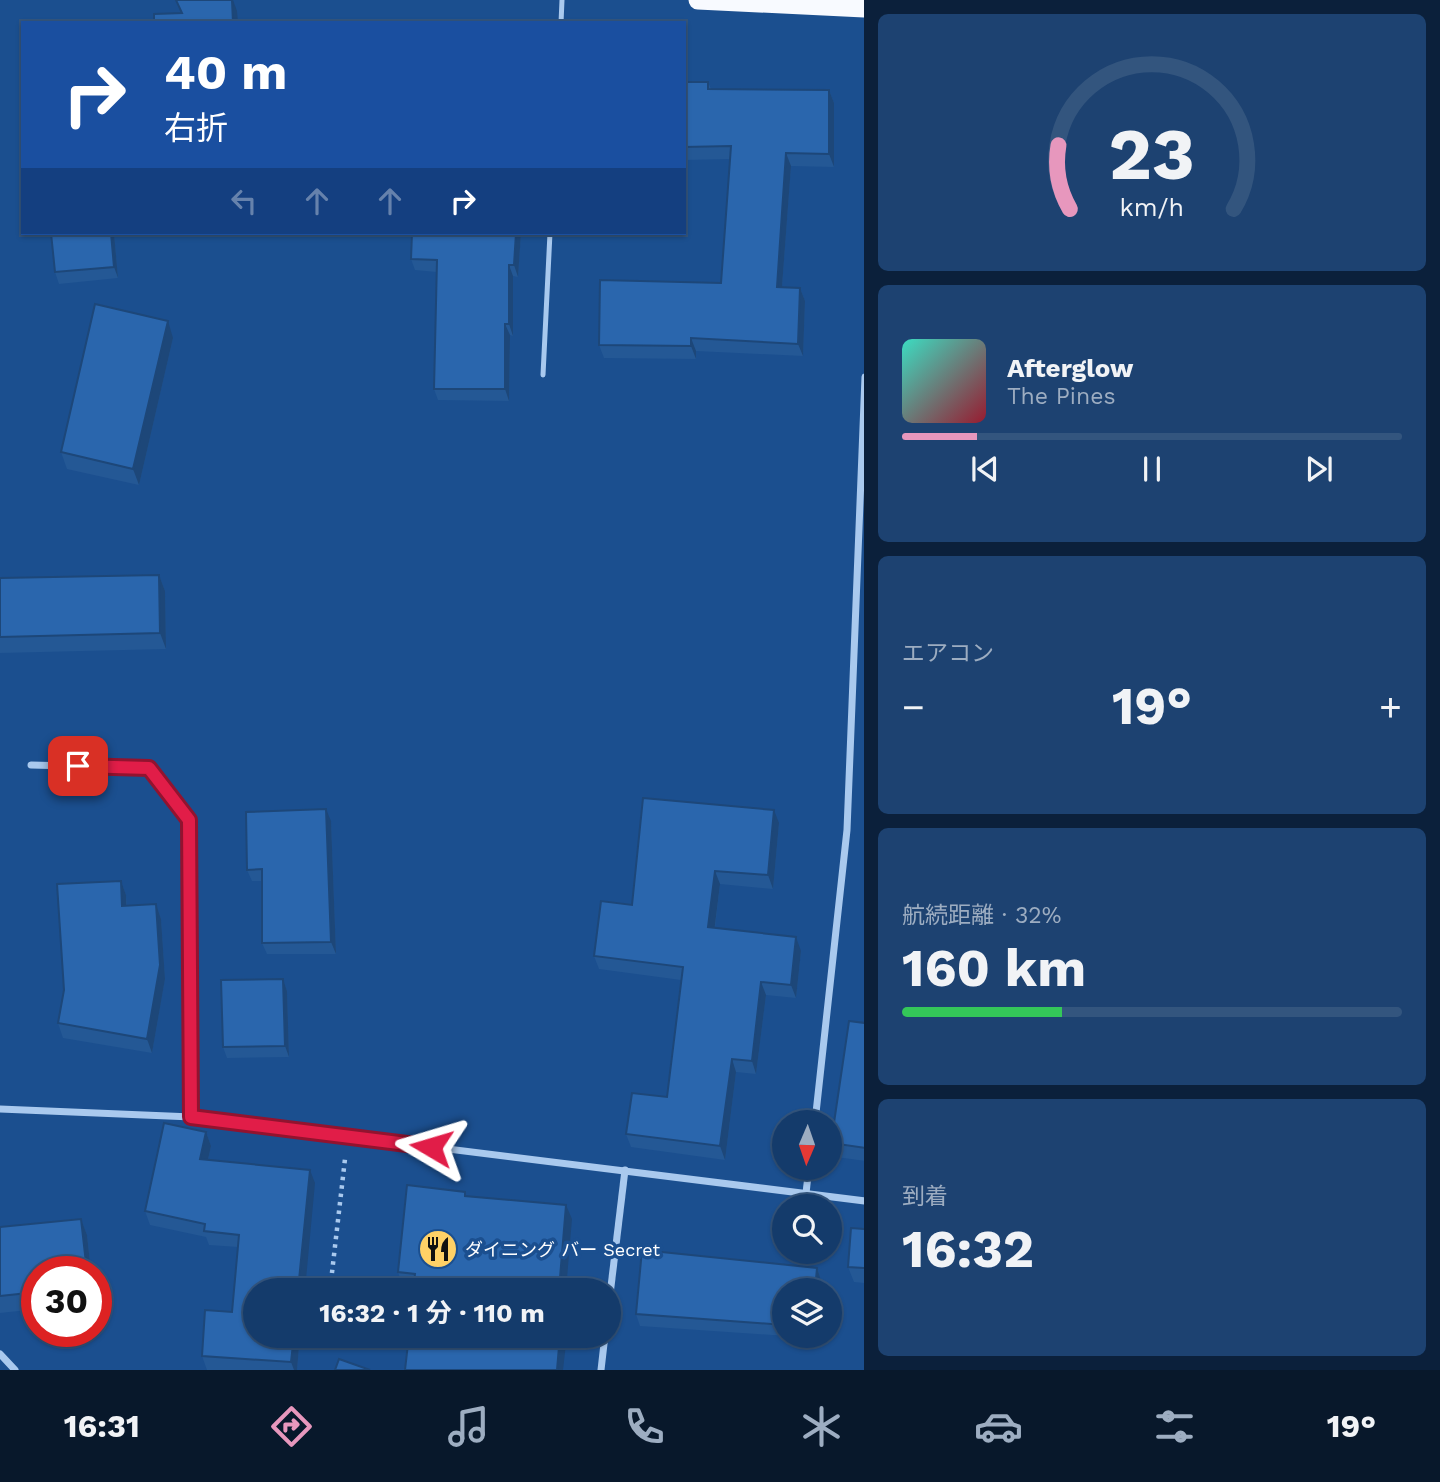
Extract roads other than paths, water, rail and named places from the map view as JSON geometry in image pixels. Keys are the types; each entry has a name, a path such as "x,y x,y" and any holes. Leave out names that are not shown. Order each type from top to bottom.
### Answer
{"highway":[{"path":"698,0 864,8"}],"street":[{"path":"815,1110 847,830 864,377"},
{"path":"31,765 149,768 189,820 191,1117"},
{"path":"0,1109 191,1117 864,1201"},
{"path":"612,1278 625,1170"},
{"path":"807,1193 808,1180"},
{"path":"601,1370 604,1348"},
{"path":"0,1354 15,1370"}],"lane":[{"path":"561,21 562,0"},
{"path":"543,375 550,235"}],"place":[{"name":"ダイニング バー Secret","path":"438,1249"}]}
